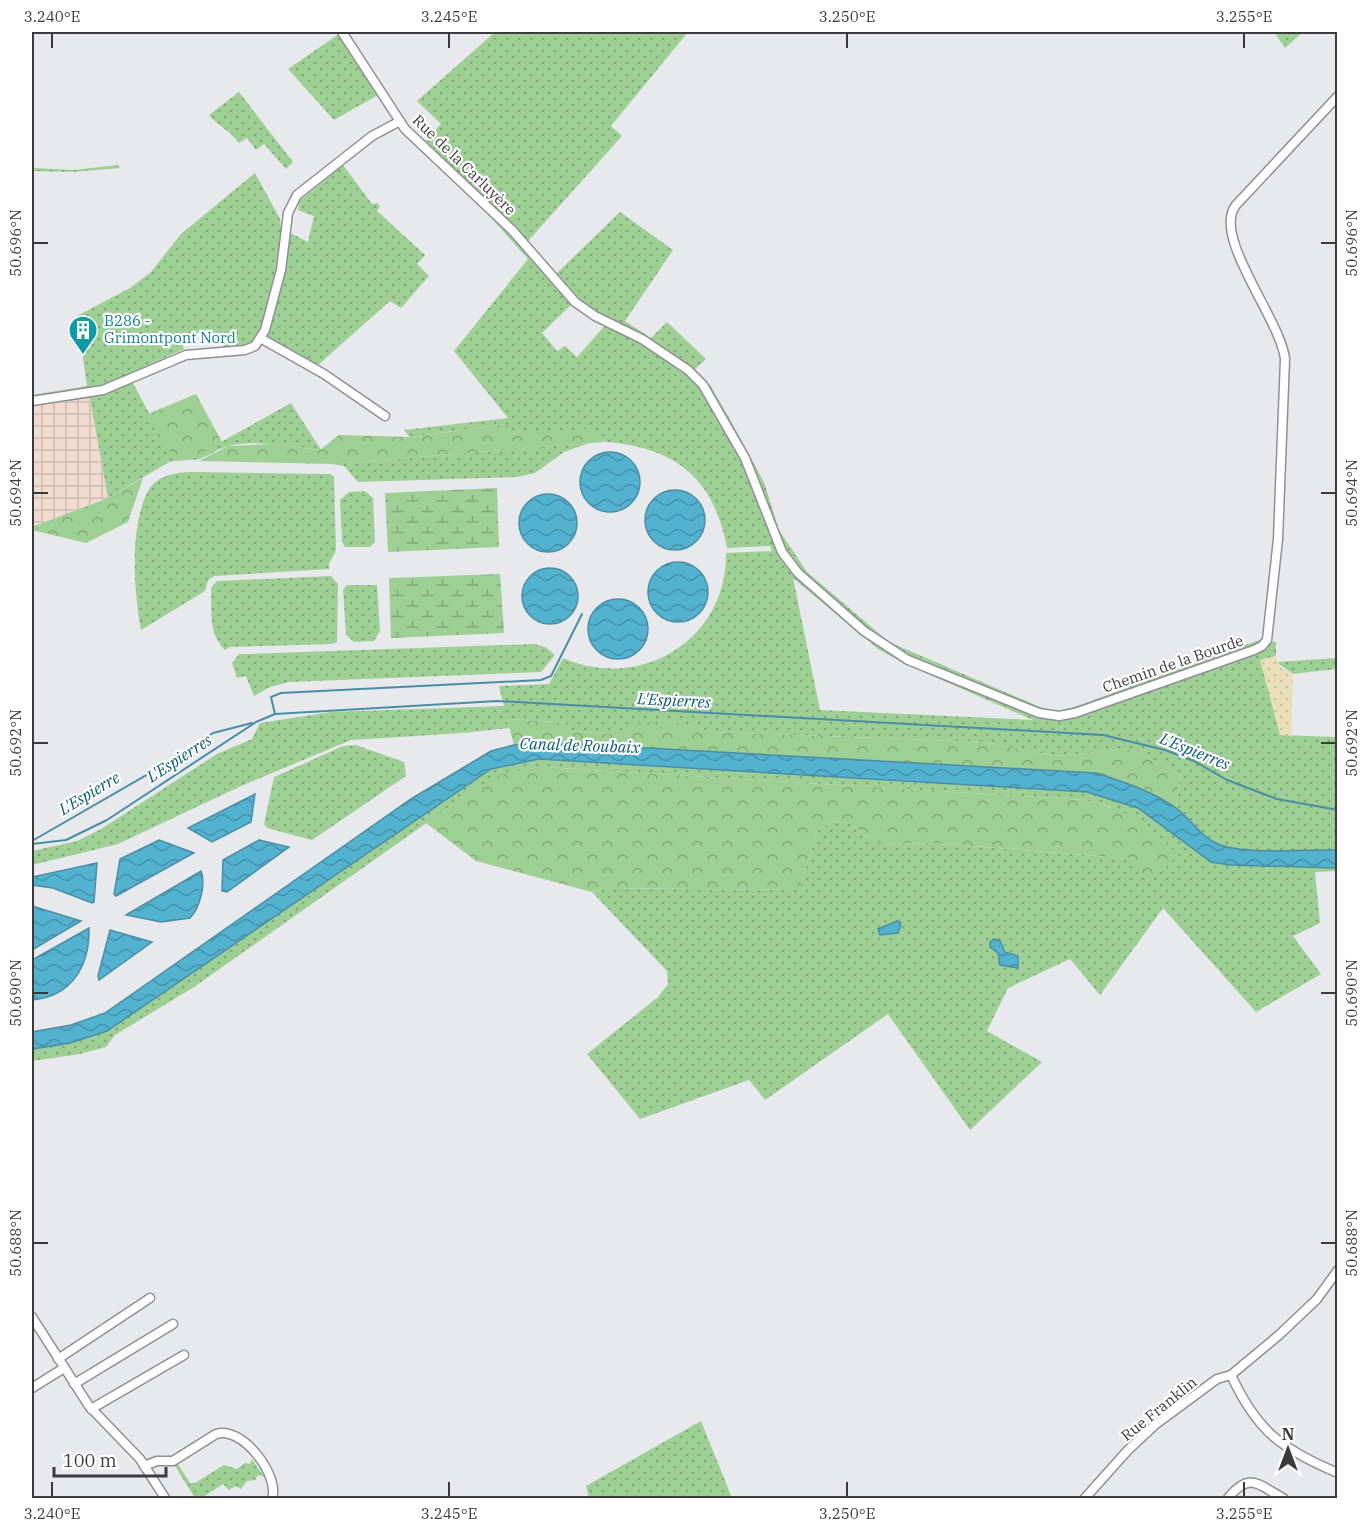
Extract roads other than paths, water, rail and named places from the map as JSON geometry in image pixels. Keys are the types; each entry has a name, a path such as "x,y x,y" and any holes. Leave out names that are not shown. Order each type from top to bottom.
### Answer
{"street":[{"path":"342,32 400,121"},
{"name":"Chemin de la Bourde","path":"688,370 707,390 745,458 780,548 790,564 864,631 908,660 1030,711 1059,716 1254,650 1265,643 1271,621 1281,492 1285,359 1281,341 1229,229 1229,218 1236,205 1338,96"},
{"name":"Rue de la Carluyère","path":"262,339 281,270 288,213 297,195 372,136 400,121 512,230 581,308 636,335 688,370"},
{"path":"32,401 103,390 186,355 245,350 262,339 324,374 385,416"},
{"name":"Rue Franklin","path":"1085,1498 1128,1450 1156,1424 1217,1379 1231,1375 1279,1335 1317,1299 1338,1270"},
{"path":"58,1359 150,1298"},
{"path":"32,1317 91,1409 144,1466 165,1498"},
{"path":"74,1384 173,1324"},
{"path":"91,1409 184,1355"},
{"path":"32,1388 64,1368"},
{"path":"1231,1375 1244,1403 1260,1425 1298,1455 1338,1473"},
{"path":"144,1466 157,1461 173,1461 216,1434 224,1433 248,1443 274,1484 272,1498"},
{"path":"1228,1498 1240,1486 1252,1482 1261,1484 1283,1498"}],"water":[{"path":"604,452 616,452 627,457 635,465 640,482 638,494 627,507 616,512 604,512 593,507 585,499 580,488 580,476 585,465 593,457"},
{"path":"675,490 692,495 700,503 705,520 700,537 692,545 675,550 658,545 650,537 645,520 650,503 658,495"},
{"path":"542,494 554,494 569,502 577,517 577,529 569,544 554,552 542,552 527,544 519,529 519,517 527,502"},
{"path":"672,562 684,562 695,567 703,575 708,592 706,604 695,617 684,622 672,622 661,617 653,609 648,598 648,586 653,575 661,567"},
{"path":"545,568 555,568 570,576 576,585 578,596 576,607 570,616 555,624 545,624 534,619 527,612 522,601 522,591 527,580 534,573"},
{"path":"618,599 639,608 648,629 639,650 618,659 597,650 588,629 597,608"},
{"name":"Canal de Roubaix","path":"575,744 1096,773 1138,788 1167,802 1181,812 1206,837 1218,844 1259,850 1337,850 1337,868 1230,865 1211,862 1138,808 1087,792 539,759 491,769 107,1031 70,1043 32,1049 32,1032 71,1025 105,1013 411,799 491,751 514,745"},
{"path":"255,794 251,822 212,842 188,828"},
{"path":"159,840 194,853 116,896 114,894 120,859"},
{"path":"259,840 289,847 227,892 222,891 223,860"},
{"path":"97,863 94,902 92,903 53,888 32,885 32,877"},
{"path":"201,871 203,882 201,896 190,918 161,922 126,915"},
{"path":"32,906 81,921 32,950"},
{"path":"897,921 901,923 898,933 880,935 878,929"},
{"path":"89,928 86,955 76,977 58,993 32,1000 32,960"},
{"path":"110,930 152,942 99,980 98,976"},
{"path":"994,939 1000,941 1005,952 1018,956 1018,968 1000,965 998,953 990,947 990,942"}],"waterway":[{"path":"275,714 271,697 281,693 541,680 551,676 582,614"},
{"name":"L'Espierres","path":"32,844 66,840 107,820 256,722 275,714 497,701 1103,735 1165,750 1194,761 1227,780 1277,799 1338,810"},
{"name":"L'Espierre","path":"32,841 183,754 213,733 252,723"}],"place":[{"name":"B286 - Grimontpont Nord","path":"83,356"}]}
